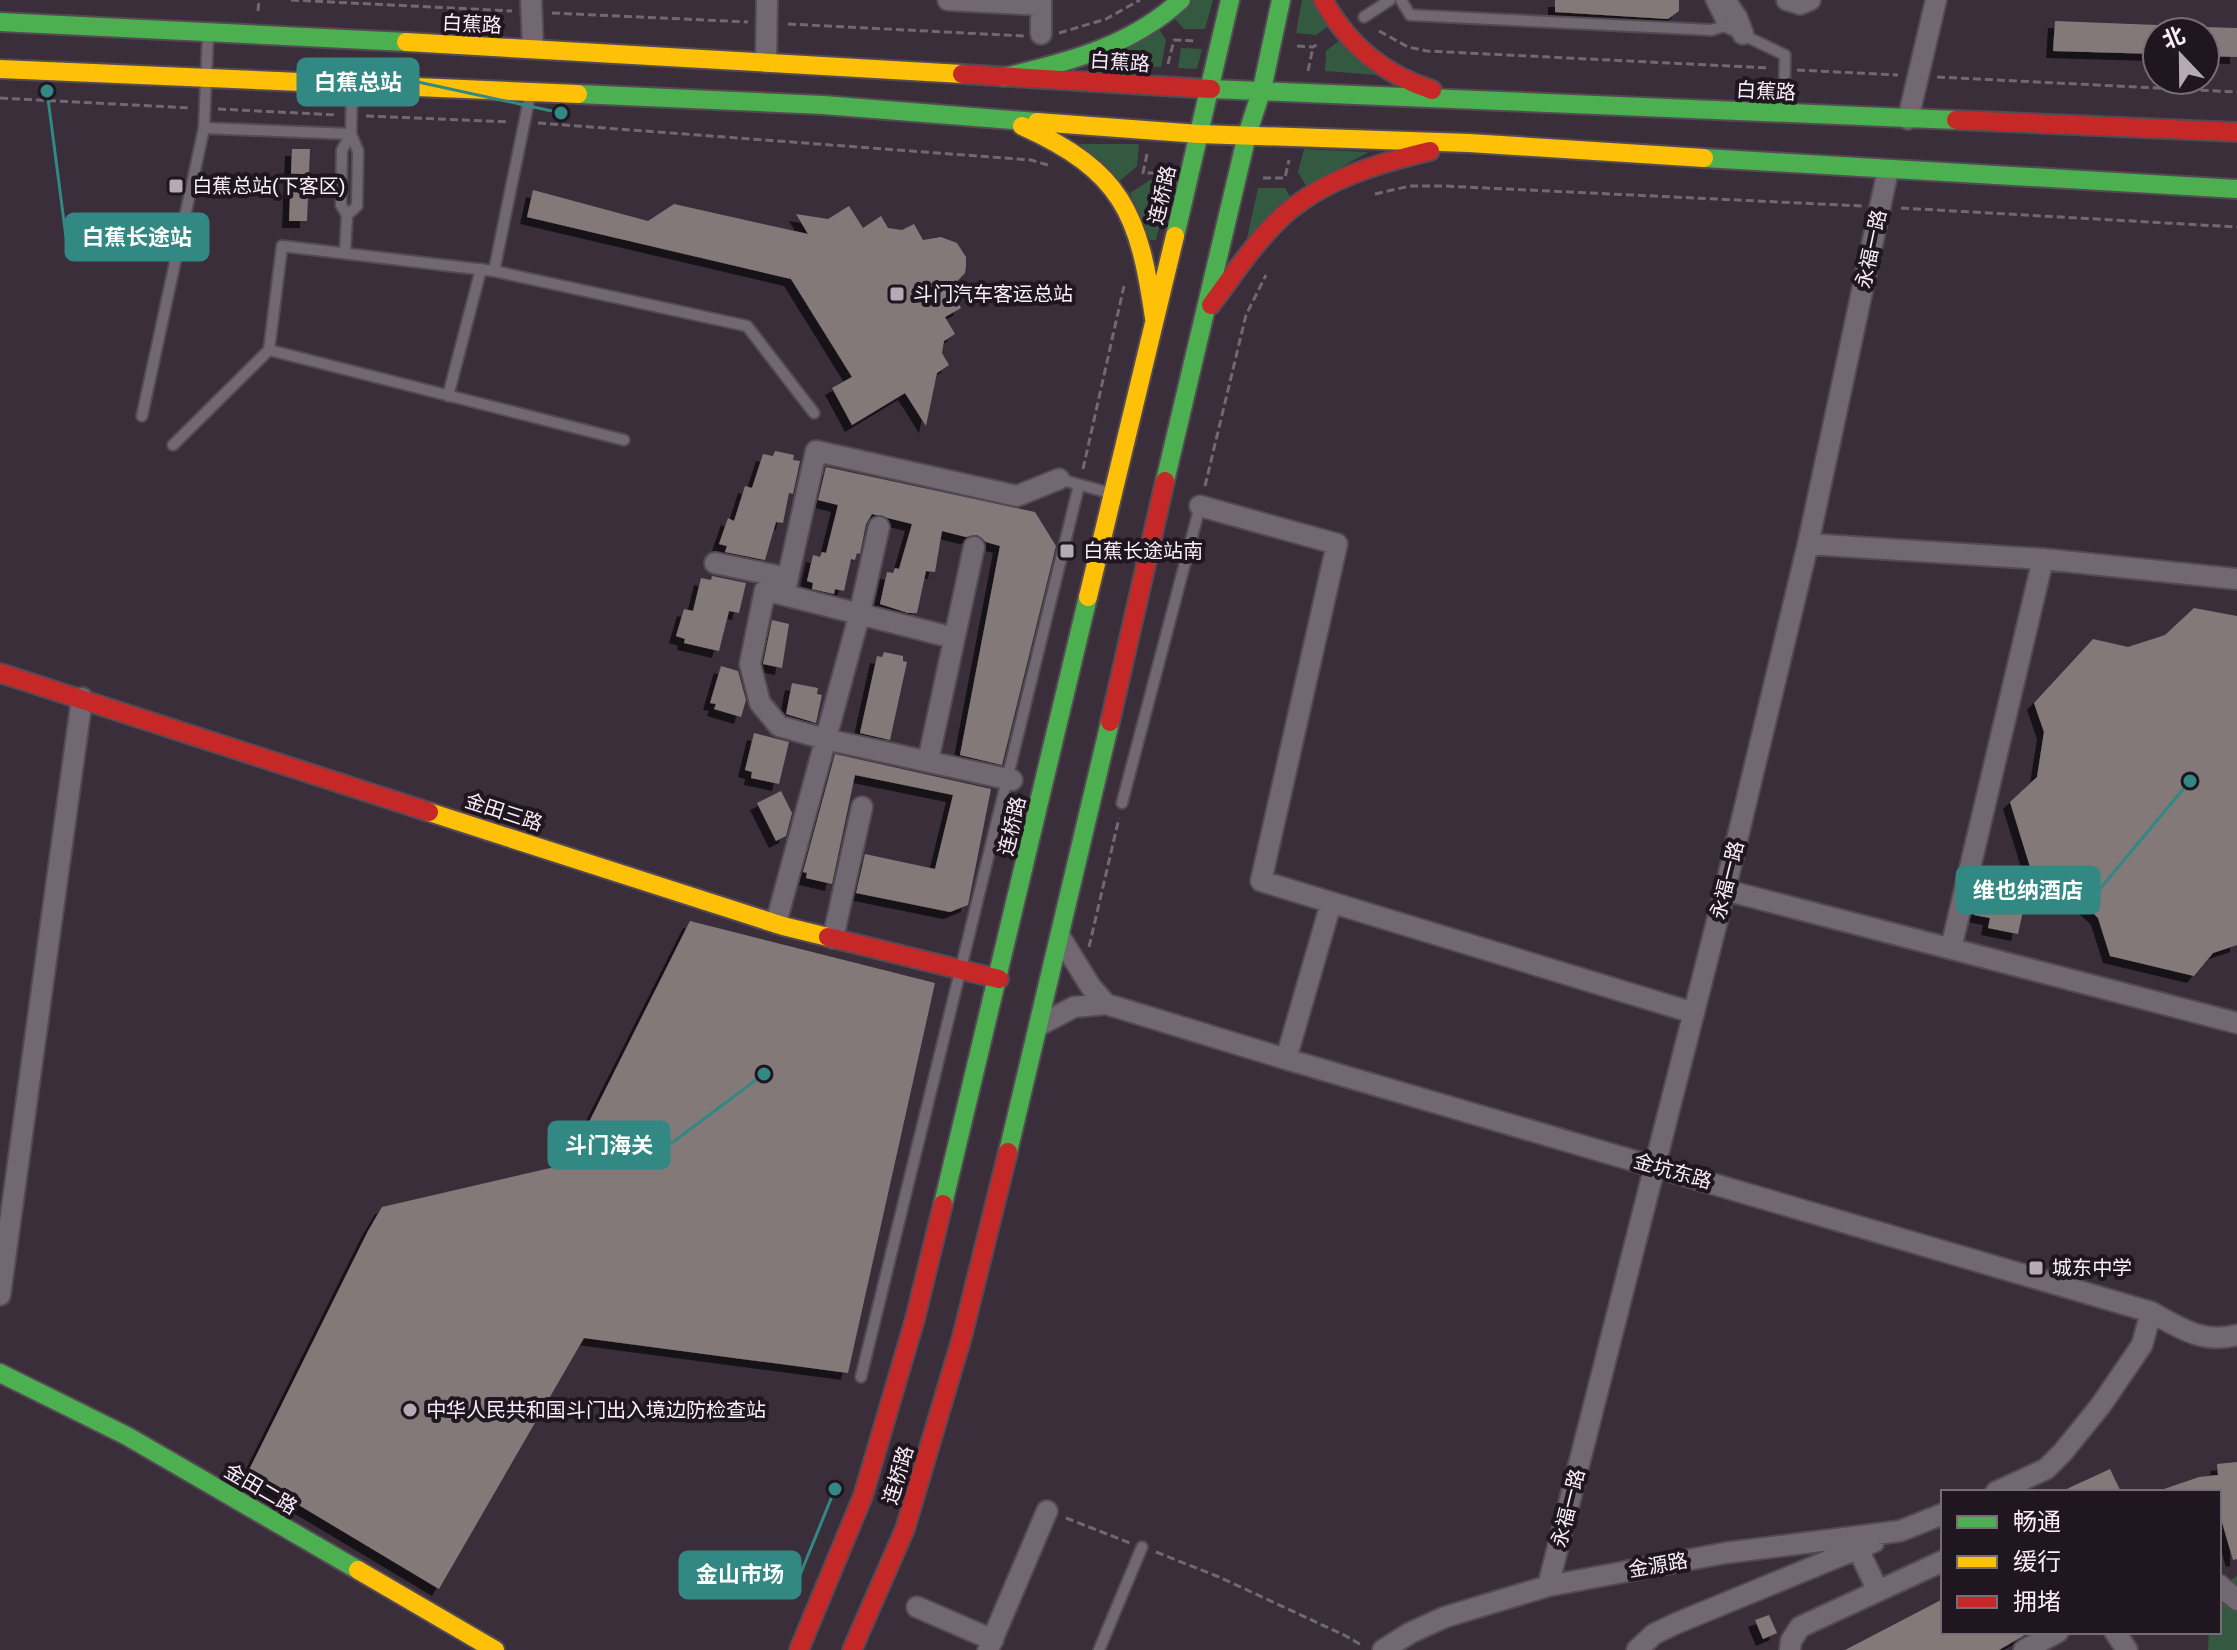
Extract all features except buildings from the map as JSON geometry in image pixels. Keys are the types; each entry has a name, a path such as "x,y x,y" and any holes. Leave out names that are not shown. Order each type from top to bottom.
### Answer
{"main road":[{"path":"1004,77 1121,41 1157,22 1181,0"},
{"name":"连桥路","path":"852,1650 909,1514 962,1337 1040,1025 1060,937 1168,368 1155,322 1230,0"},
{"name":"连桥路","path":"799,1650 863,1496 915,1319 999,979 1112,494 1168,368 1205,313 1247,135 1262,89 1281,0"},
{"path":"1323,0 1343,32 1380,67 1420,87 1464,99"},
{"name":"白蕉路","path":"0,22 533,48 1211,89 1464,99 1559,127 1888,170 2237,189"},
{"path":"0,69 823,105 1199,134 1469,143"},
{"name":"白蕉路","path":"1469,143 1559,127 1784,114 2237,132"},
{"path":"1003,118 1037,132 1066,149 1109,179 1118,191 1140,245 1155,322"},
{"path":"1205,313 1271,228 1299,204 1332,183 1407,157 1469,143"},
{"name":"金田三路","path":"0,673 776,923 999,979"},
{"name":"金田二路","path":"0,1373 127,1436 495,1650"}],"street":[{"path":"766,62 767,0"},
{"path":"948,0 1041,3 1041,34"},
{"path":"1725,0 1737,18 1733,30"},
{"path":"1787,0 1800,4 1810,0"},
{"path":"1908,119 1936,0"},
{"path":"531,6 533,48"},
{"name":"永福一路","path":"1548,1586 1725,890 1808,544 1888,170"},
{"path":"786,587 816,451 1017,496 1069,482"},
{"path":"1200,506 1337,544 1261,881 1694,1013"},
{"path":"776,923 859,616 879,527"},
{"path":"1808,544 2043,559 2237,579"},
{"path":"928,761 974,547"},
{"path":"1951,948 2043,559"},
{"path":"715,563 859,616 954,638"},
{"path":"786,587 765,590 750,664 760,703 779,726 1012,780"},
{"path":"0,1295 82,698"},
{"path":"833,938 862,807"},
{"path":"1725,890 2237,1023"},
{"path":"1286,1059 1331,903"},
{"path":"1060,937 1106,1004"},
{"name":"金坑东路","path":"1040,1025 1074,1007 1106,1004 2151,1312 2189,1334 2218,1339 2237,1335"},
{"path":"2022,1487 2052,1463 2101,1405 2142,1345 2151,1312"},
{"path":"917,1607 991,1647 1047,1511"},
{"name":"金源路","path":"1383,1650 1445,1617 1548,1586 1725,1553 1900,1531 1941,1515"},
{"path":"1637,1650 1654,1634 1665,1629 1900,1531"},
{"path":"1858,1549 1878,1591"},
{"path":"1790,1650 1791,1641 1800,1627 1941,1562"},
{"path":"2221,1587 2237,1600"},
{"path":"2024,1650 2052,1634"}],"lane":[{"path":"1364,17 1390,0"},
{"path":"1401,0 1410,15 1733,30 1785,55 1784,114"},
{"path":"1711,0 1733,30"},
{"path":"142,416 204,128 208,34"},
{"path":"345,253 347,215 357,206 358,151 351,134 352,85"},
{"path":"494,271 530,93"},
{"path":"204,128 351,134"},
{"path":"173,445 269,350 282,246 494,271 747,326 814,413"},
{"path":"448,396 481,269"},
{"path":"269,350 624,440"},
{"path":"861,1377 961,970 1069,482 1112,494"},
{"path":"1122,803 1200,506"},
{"path":"1099,1650 1142,1547"}],"path":[{"path":"291,0 531,6 767,23 1025,36 1066,32 1106,19 1140,0"},
{"path":"1031,160 1056,168"},
{"path":"1372,194 1410,186 1444,186 2237,227"},
{"path":"1200,506 1246,315 1270,270"},
{"path":"1069,482 1125,282"},
{"path":"1083,973 1122,803"},
{"path":"1047,1511 1219,1577 1346,1636 1367,1650"}],"green space":[{"path":"1192,0 1213,0 1205,29 1184,29 1174,18"},
{"path":"1302,0 1317,0 1330,25 1316,35 1296,33"},
{"path":"1158,28 1166,40 1161,67 1093,65"},
{"path":"1340,40 1377,75 1325,71 1326,51"},
{"path":"1181,48 1202,49 1197,69 1178,68"},
{"path":"1079,144 1139,144 1137,166 1120,181"},
{"path":"1304,149 1369,152 1306,186 1298,172"},
{"path":"1150,180 1170,182 1156,240 1150,240 1130,193"},
{"path":"1258,188 1285,188 1291,198 1247,238"},
{"path":"2237,1576 2237,1650 2208,1650 2209,1634 2221,1634 2221,1586"}],"traffic: fast":[{"path":"1004,77 1075,58 1120,41 1162,16 1181,0"},
{"path":"1175,236 1230,0"},
{"path":"1165,481 1281,0"},
{"path":"0,22 406,42"},
{"path":"1211,89 1956,120"},
{"path":"578,94 823,105 1037,122"},
{"path":"1704,158 2237,189"},
{"path":"943,1204 1088,597"},
{"path":"1008,1152 1110,722"},
{"path":"0,1373 127,1436 358,1570"}],"traffic: slow":[{"path":"406,42 962,74"},
{"path":"0,69 578,94"},
{"path":"1037,122 1199,134"},
{"path":"1022,126 1083,160 1104,179 1120,200 1141,250 1154,318"},
{"path":"1199,134 1469,143 1704,158"},
{"path":"1088,597 1175,236"},
{"path":"429,812 783,926 828,937"},
{"path":"358,1570 495,1650"}],"traffic: jam":[{"path":"1323,0 1344,31 1368,56 1398,76 1432,90"},
{"path":"962,74 1211,89"},
{"path":"1956,120 2237,132"},
{"path":"1211,305 1264,235 1301,202 1353,174 1430,151"},
{"path":"1110,722 1165,481"},
{"path":"0,673 429,812"},
{"path":"828,937 999,979"},
{"path":"852,1650 905,1529 962,1337 1008,1152"},
{"path":"799,1650 863,1496 915,1319 943,1204"}],"place":[{"name":"白蕉长途站","path":"47,91"},
{"name":"白蕉总站","path":"561,113"},
{"name":"白蕉总站(下客区)","path":"176,186"},
{"name":"斗门汽车客运总站","path":"897,294"},
{"name":"白蕉长途站南","path":"1067,551"},
{"name":"维也纳酒店","path":"2190,781"},
{"name":"斗门海关","path":"764,1074"},
{"name":"城东中学","path":"2036,1268"},
{"name":"中华人民共和国斗门出入境边防检查站","path":"410,1410"},
{"name":"金山市场","path":"835,1489"}]}
